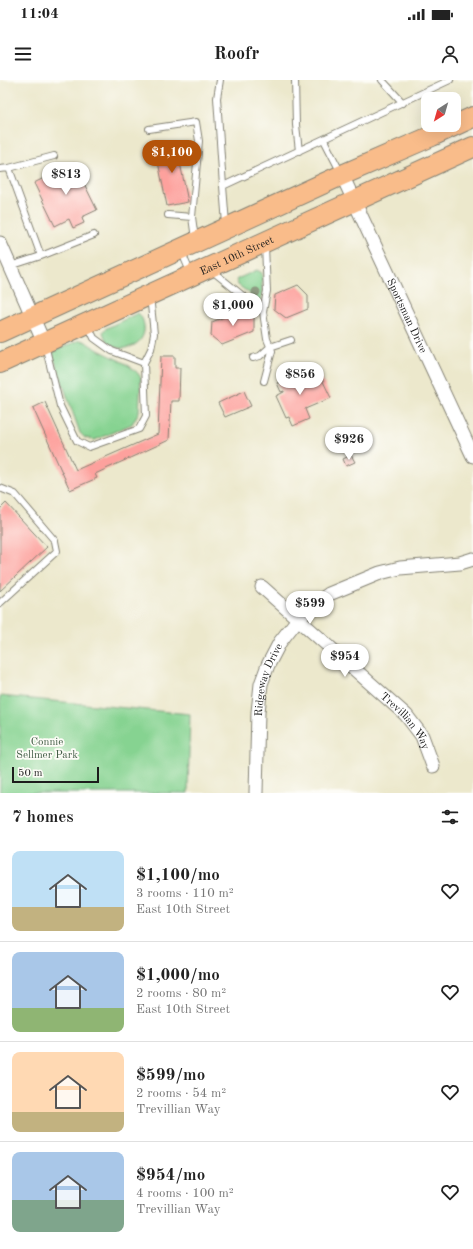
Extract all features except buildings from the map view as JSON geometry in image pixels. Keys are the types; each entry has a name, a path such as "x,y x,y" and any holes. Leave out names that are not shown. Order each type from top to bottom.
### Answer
{"main road":[{"path":"0,332 342,175 473,117"},
{"name":"East 10th Street","path":"0,363 473,147"}],"street":[{"name":"Sportsman Drive","path":"342,175 473,456"},
{"path":"0,243 44,343"},
{"name":"Ridgeway Drive","path":"256,793 258,712 261,684 268,665 280,642 298,620 309,609 329,594 380,573 400,568 460,563 473,559"},
{"name":"Trevillian Way","path":"262,586 298,620 406,715 422,736 433,766"}],"lane":[{"path":"220,80 218,98 226,228"},
{"path":"295,80 296,125 299,151"},
{"path":"382,80 403,103"},
{"path":"223,186 450,80"},
{"path":"149,129 196,122 200,141 189,245 185,260 263,312"},
{"path":"324,140 342,175"},
{"path":"0,169 54,156"},
{"path":"9,168 41,256"},
{"path":"168,215 192,217"},
{"path":"10,266 41,256 94,235"},
{"path":"264,381 272,351 267,339 263,312 266,291 265,242"},
{"path":"44,343 60,406 77,441 89,447 139,429 146,416 144,363 151,349 154,334 151,306 148,295"},
{"path":"87,324 94,338 112,351 144,363"},
{"path":"253,358 260,356 270,347 291,340"},
{"path":"0,488 15,494 55,541 57,551 0,603"}],"green space":[{"path":"257,270 262,273 262,297 260,301 238,285 236,280"},
{"path":"138,313 143,320 144,329 138,342 126,348 112,346 105,338 103,332 105,329"},
{"path":"80,340 131,367 141,378 139,412 132,424 95,440 85,438 80,433 53,356 54,351"},
{"name":"Connie Sellmer Park","path":"0,696 190,714 188,793 0,793"}]}
